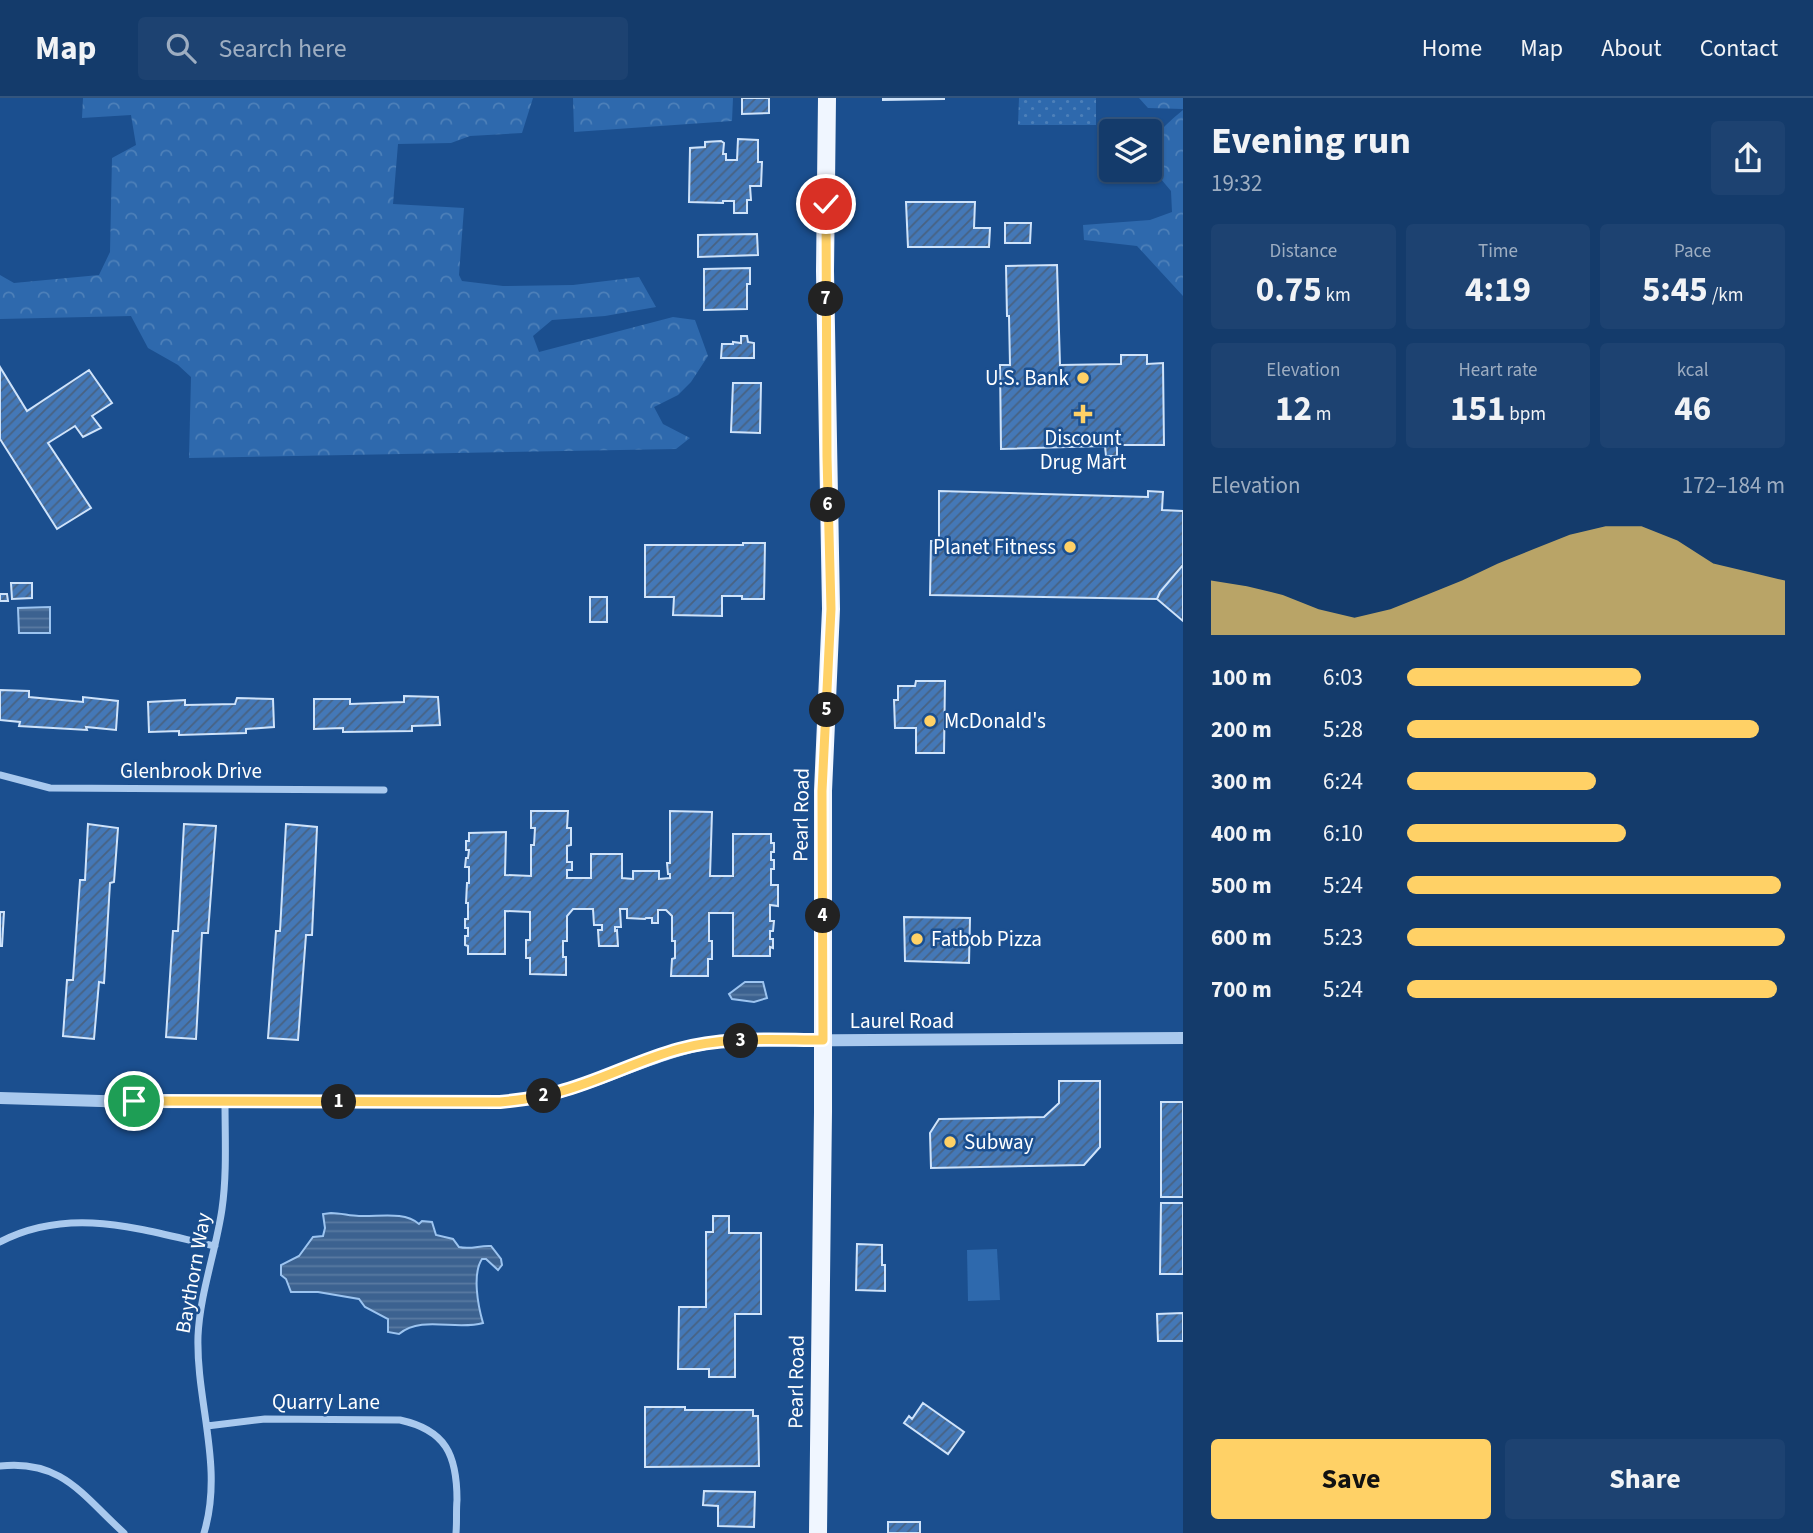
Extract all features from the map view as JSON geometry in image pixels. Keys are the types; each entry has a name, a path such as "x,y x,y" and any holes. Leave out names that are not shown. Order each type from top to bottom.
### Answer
{"main road":[{"name":"Pearl Road","path":"818,1533 823,1040 822,791 831,609 825,298 827,98"}],"street":[{"name":"Glenbrook Drive","path":"0,775 50,788 384,790"},
{"name":"Laurel Road","path":"0,1098 225,1102 500,1102 531,1099 560,1092 660,1055 722,1041 1183,1038"},
{"name":"Baythorn Way","path":"204,1533 212,1500 212,1474 198,1359 198,1332 222,1210 225,1180 225,1102"},
{"path":"0,1242 33,1229 59,1223 85,1222 124,1226 215,1246"},
{"name":"Quarry Lane","path":"207,1426 265,1419 400,1420 422,1426 440,1439 449,1450 454,1465 457,1480 456,1533"},
{"path":"0,1466 34,1466 64,1478 124,1533"}],"green space":[{"path":"83,98 533,98 522,133 470,136 451,143 398,144 393,204 464,208 459,275 462,281 503,286 573,285 639,277 656,307 605,316 552,320 533,336 539,352 673,317 695,320 708,356 691,382 678,395 654,407 663,424 690,438 676,449 189,458 191,377 178,365 148,348 131,316 0,319 0,275 14,283 99,275 110,252 112,158 136,145 131,115 82,118"},
{"path":"573,98 733,98 732,121 574,132"},
{"path":"1019,98 1096,98 1096,125 1018,125"},
{"path":"1139,98 1183,98 1183,109 1148,108"},
{"path":"1183,110 1183,296 1137,246 1084,240 1083,225 1150,220 1172,212 1171,191 1162,180 1162,130"},
{"path":"997,1249 1000,1300 968,1301 967,1250"}],"shaded area":[{"path":"50,607 50,633 19,633 18,608"},
{"path":"745,982 763,982 767,998 754,1002 732,999 729,994"},
{"path":"323,1214 399,1216 419,1224 422,1221 432,1222 436,1235 453,1239 459,1247 491,1246 501,1259 502,1265 498,1270 486,1259 482,1259 479,1265 477,1290 483,1323 418,1325 399,1334 388,1332 388,1319 365,1307 359,1299 318,1292 291,1292 286,1279 281,1275 281,1265 299,1256 313,1237 323,1236"}],"building":[{"path":"742,98 769,98 769,113 742,114"},
{"path":"944,98 944,99 883,100"},
{"path":"738,139 758,140 758,162 762,162 761,186 750,186 751,200 747,200 747,213 734,213 734,201 689,202 690,148 705,147 705,142 721,141 724,143 723,154 726,154 726,160 737,160"},
{"path":"906,202 975,202 974,228 990,228 989,247 908,247"},
{"path":"1005,223 1031,223 1030,243 1005,243"},
{"path":"757,234 758,255 698,257 698,235"},
{"path":"1057,265 1060,365 1121,364 1121,355 1147,355 1147,364 1163,363 1164,445 1117,445 1117,456 1106,456 1105,446 1001,449 1000,365 1010,365 1006,266"},
{"path":"750,268 747,309 704,310 704,269"},
{"path":"741,336 747,336 748,342 754,343 754,358 721,358 722,344 741,343"},
{"path":"0,367 27,411 89,370 112,403 92,416 101,428 83,437 75,426 48,443 91,508 57,529 0,439"},
{"path":"733,383 761,383 760,433 731,432"},
{"path":"939,491 1148,497 1148,491 1163,492 1162,510 1183,511 1183,565 1157,599 930,595 931,541 939,541"},
{"path":"765,543 764,599 722,596 722,616 673,615 674,597 645,597 645,545"},
{"path":"1183,565 1183,621 1157,599"},
{"path":"11,583 32,583 32,598 12,599"},
{"path":"0,594 7,594 8,601 0,601"},
{"path":"590,597 607,597 607,622 590,622"},
{"path":"916,681 945,681 944,753 916,753 916,728 895,728 894,700 898,700 898,686 915,686"},
{"path":"0,690 29,691 29,697 83,702 83,697 118,701 116,730 19,726 20,722 0,720"},
{"path":"404,696 438,697 440,725 412,726 412,731 343,732 343,728 314,729 314,699 350,699 350,704 404,702"},
{"path":"237,698 273,699 274,727 246,729 246,733 179,735 179,731 149,732 148,702 185,700 185,705 235,704"},
{"path":"531,811 568,811 567,828 571,828 571,845 567,846 567,862 572,862 572,870 567,870 567,878 591,878 591,854 622,854 622,878 633,879 633,871 659,871 659,879 670,878 667,863 670,863 670,811 712,812 710,876 733,876 733,834 771,834 774,852 771,852 771,860 774,860 774,869 771,869 771,885 778,885 778,906 770,905 770,921 774,921 773,931 770,931 773,948 770,947 770,956 733,956 733,913 709,913 712,959 708,959 708,976 671,976 672,959 675,958 672,916 666,910 658,910 658,923 652,923 652,918 627,918 627,909 620,909 621,927 615,927 618,946 599,946 598,930 602,930 602,925 594,925 593,909 573,909 567,916 567,941 563,941 566,975 530,974 530,958 526,958 526,940 530,940 530,912 505,911 505,954 468,954 465,936 468,936 468,928 465,928 465,919 468,919 466,903 469,867 465,867 469,833 506,832 505,875 531,876 531,845 534,845 535,828 531,828"},
{"path":"88,824 118,828 114,882 110,883 104,983 99,982 94,1039 63,1036 67,980 73,980 80,880 85,880"},
{"path":"184,824 216,826 208,933 202,933 196,1039 166,1037 173,931 178,931"},
{"path":"286,824 317,827 312,935 306,935 298,1040 268,1038 276,931 280,931"},
{"path":"0,912 4,912 2,946 0,946"},
{"path":"904,917 970,918 969,963 905,961"},
{"path":"1059,1081 1100,1081 1100,1147 1084,1165 931,1168 930,1133 939,1119 1044,1117 1059,1103"},
{"path":"1161,1102 1183,1102 1183,1197 1161,1197"},
{"path":"1161,1203 1183,1203 1183,1274 1160,1274"},
{"path":"713,1216 729,1216 729,1233 761,1233 761,1314 735,1314 735,1377 709,1377 709,1369 678,1369 679,1307 706,1307 706,1232 713,1232"},
{"path":"857,1244 882,1245 885,1291 856,1290"},
{"path":"1183,1313 1183,1341 1158,1341 1157,1314"},
{"path":"923,1403 964,1432 948,1454 904,1423 909,1416 912,1419"},
{"path":"645,1407 753,1410 753,1416 758,1416 759,1466 645,1467"},
{"path":"704,1491 755,1492 754,1527 718,1526 718,1506 703,1505"},
{"path":"888,1522 920,1522 920,1533 888,1533"}],"place":[{"name":"U.S. Bank","path":"1083,378"},
{"name":"Discount Drug Mart","path":"1083,414"},
{"name":"Planet Fitness","path":"1070,547"},
{"name":"McDonald's","path":"930,721"},
{"name":"Fatbob Pizza","path":"917,939"},
{"name":"Subway","path":"950,1142"}],"route":[{"path":"134,1101 500,1102 531,1099 560,1092 651,1058 702,1044 722,1041 823,1040 822,791 831,609 827,457 826,204"}]}
